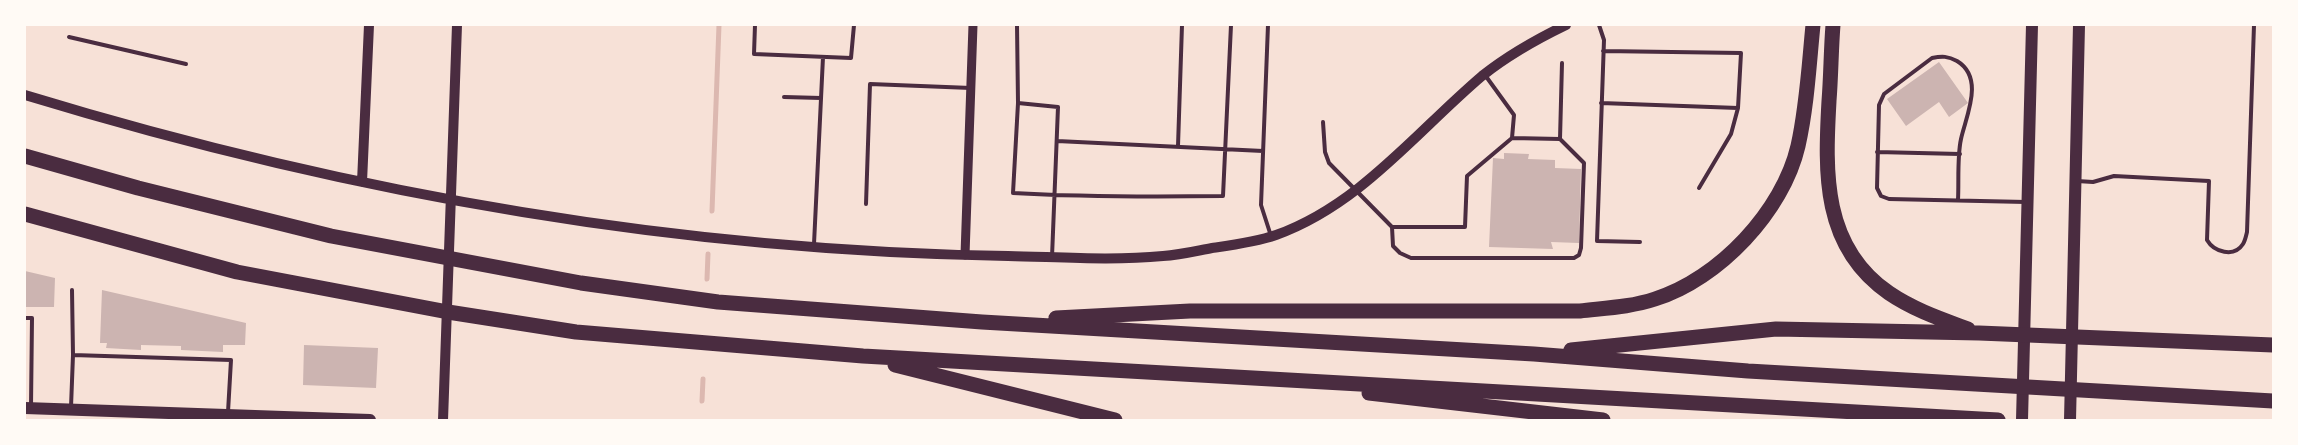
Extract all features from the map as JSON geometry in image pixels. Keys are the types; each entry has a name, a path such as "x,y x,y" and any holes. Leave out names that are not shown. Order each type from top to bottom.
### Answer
{"highway":[{"path":"982,322 1190,311 1580,310 1632,306 1657,299 1712,270 1733,251 1768,212 1786,182 1798,147 1807,91 1813,25"},
{"path":"1832,25 1826,149 1828,186 1836,223 1850,252 1868,275 1887,292 1910,306 1979,334"},
{"path":"25,156 138,188 331,236 571,282 718,302 982,322 1534,354 1748,371 2273,401"},
{"path":"25,214 237,272 448,312 576,332 862,356 1998,420"},
{"path":"1534,354 1776,329 1979,334 2273,345"},
{"path":"862,356 1115,420"},
{"path":"1204,374 1603,420"}],"main road":[{"path":"362,182 369,25"},
{"path":"443,420 457,25"},
{"path":"25,95 164,136 362,182 513,209 647,230 814,246 965,255 1052,257 1165,256 1271,236 1305,224 1363,186 1484,74 1537,39 1566,25"},
{"path":"2022,420 2032,25"},
{"path":"2070,420 2079,25"},
{"path":"28,408 53,412 71,410 119,416 210,417 228,414 245,417 370,420"}],"street":[{"path":"965,255 973,25"}],"lane":[{"path":"755,25 754,54 852,58 854,25"},
{"path":"1017,25 1018,103 1013,193 1138,198 1223,196 1231,25"},
{"path":"1178,146 1182,25"},
{"path":"1268,25 1261,205 1271,236"},
{"path":"1599,25 1604,40 1596,241 1640,242"},
{"path":"2075,181 2093,182 2114,176 2209,181 2207,240 2211,247 2218,252 2238,249 2244,243 2247,232 2254,25"},
{"path":"69,37 186,64"},
{"path":"1603,51 1741,53 1738,108 1731,134 1699,188"},
{"path":"1958,200 1960,140 1969,112 1972,89 1968,72 1962,64 1941,56 1932,58 1884,94 1879,105 1877,152 1878,188 1881,196 1889,199 2028,202"},
{"path":"814,246 823,57"},
{"path":"1560,139 1562,64"},
{"path":"1484,74 1514,115 1512,138"},
{"path":"866,204 870,84 971,88"},
{"path":"784,97 821,98"},
{"path":"1018,103 1058,107 1052,257"},
{"path":"1601,103 1738,108"},
{"path":"1323,122 1325,152 1329,163 1392,226 1393,246 1400,253 1411,258 1574,258 1581,248 1584,163 1560,139 1512,138 1467,176 1465,228 1392,226"},
{"path":"1057,141 1263,151"},
{"path":"1877,152 1960,154"},
{"path":"71,410 73,355 72,290"},
{"path":"25,318 32,318 28,408"},
{"path":"73,355 231,360 228,414"}],"building":[{"path":"1939,62 1968,103 1949,117 1939,102 1906,126 1887,99"},
{"path":"1504,153 1529,154 1528,159 1555,160 1555,168 1581,169 1579,243 1551,242 1553,249 1489,247 1493,158 1504,159"},
{"path":"25,271 55,278 54,307 25,307"},
{"path":"102,290 246,323 245,345 223,345 223,352 181,350 181,346 141,345 141,350 106,348 107,343 100,343"},
{"path":"304,345 378,348 376,388 303,385"}],"waterway":[{"path":"712,211 719,25"},
{"path":"707,279 708,254"},
{"path":"702,401 703,379"}]}
